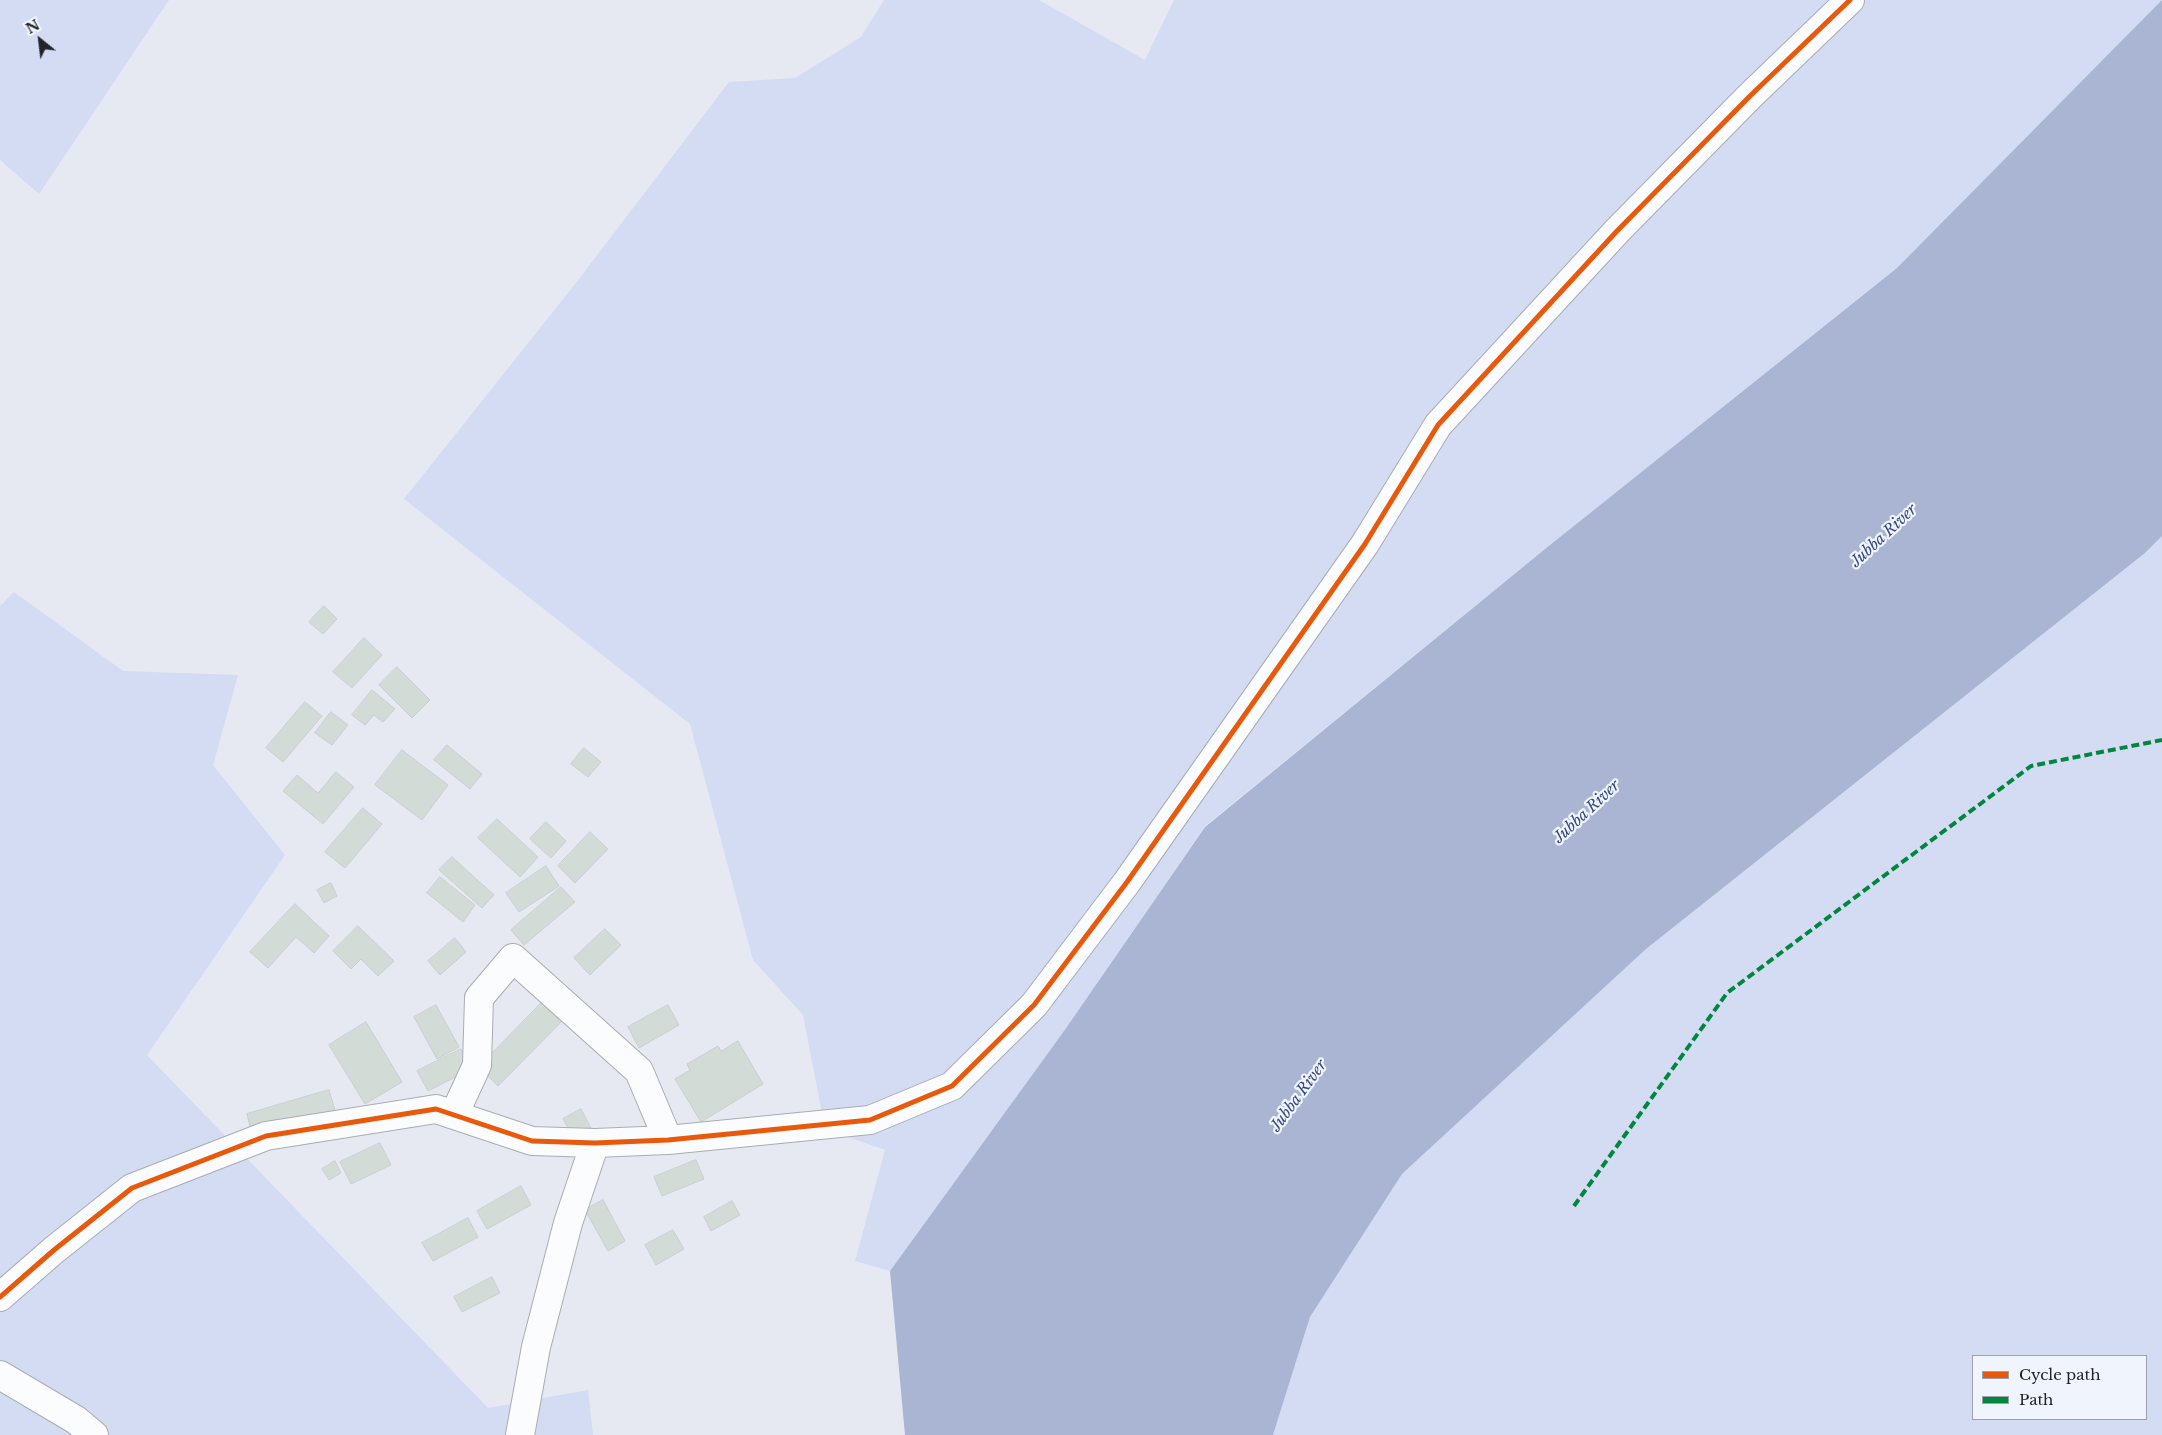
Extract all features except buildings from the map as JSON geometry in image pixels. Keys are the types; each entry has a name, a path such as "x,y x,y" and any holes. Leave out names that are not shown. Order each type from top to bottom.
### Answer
{"street":[{"path":"0,1297 54,1250 132,1188 266,1136 436,1109 532,1141 596,1143 668,1140 870,1120 952,1086 1034,1005 1126,882 1365,544 1438,425 1617,232 1750,96 1850,0"},
{"path":"454,1115 477,1065 479,998 513,958 639,1071 668,1140"},
{"path":"520,1435 543,1318 568,1222 596,1143"},
{"path":"0,1375 76,1420 94,1435"}],"shaded area":[{"path":"0,0 169,0 39,194 0,160"},
{"path":"884,0 1039,0 1145,60 1174,0 2162,0 1897,268 1545,549 1205,826 1064,1031 890,1271 855,1261 885,1150 825,1129 803,1015 753,960 690,724 404,499 579,279 729,82 795,78 861,37"},
{"path":"2162,536 2162,1435 1273,1435 1310,1317 1402,1174 1646,949 2145,553"},
{"path":"14,592 123,671 238,675 213,765 285,855 147,1055 488,1408 588,1390 593,1435 0,1435 0,606"}],"water":[{"name":"Jubba River","path":"2162,0 2162,536 2145,553 1646,949 1402,1174 1310,1317 1273,1435 905,1435 890,1271 1064,1031 1205,827 1545,549 1897,268"}],"marked path":[{"path":"1574,1206 1727,993 2031,766 2162,740"}],"cycle path":[{"path":"0,1297 54,1250 132,1188 266,1136 436,1109 532,1141 595,1143 668,1140 870,1120 952,1086 1034,1005 1127,882 1365,544 1438,425 1617,231 1750,96 1850,0"}]}
